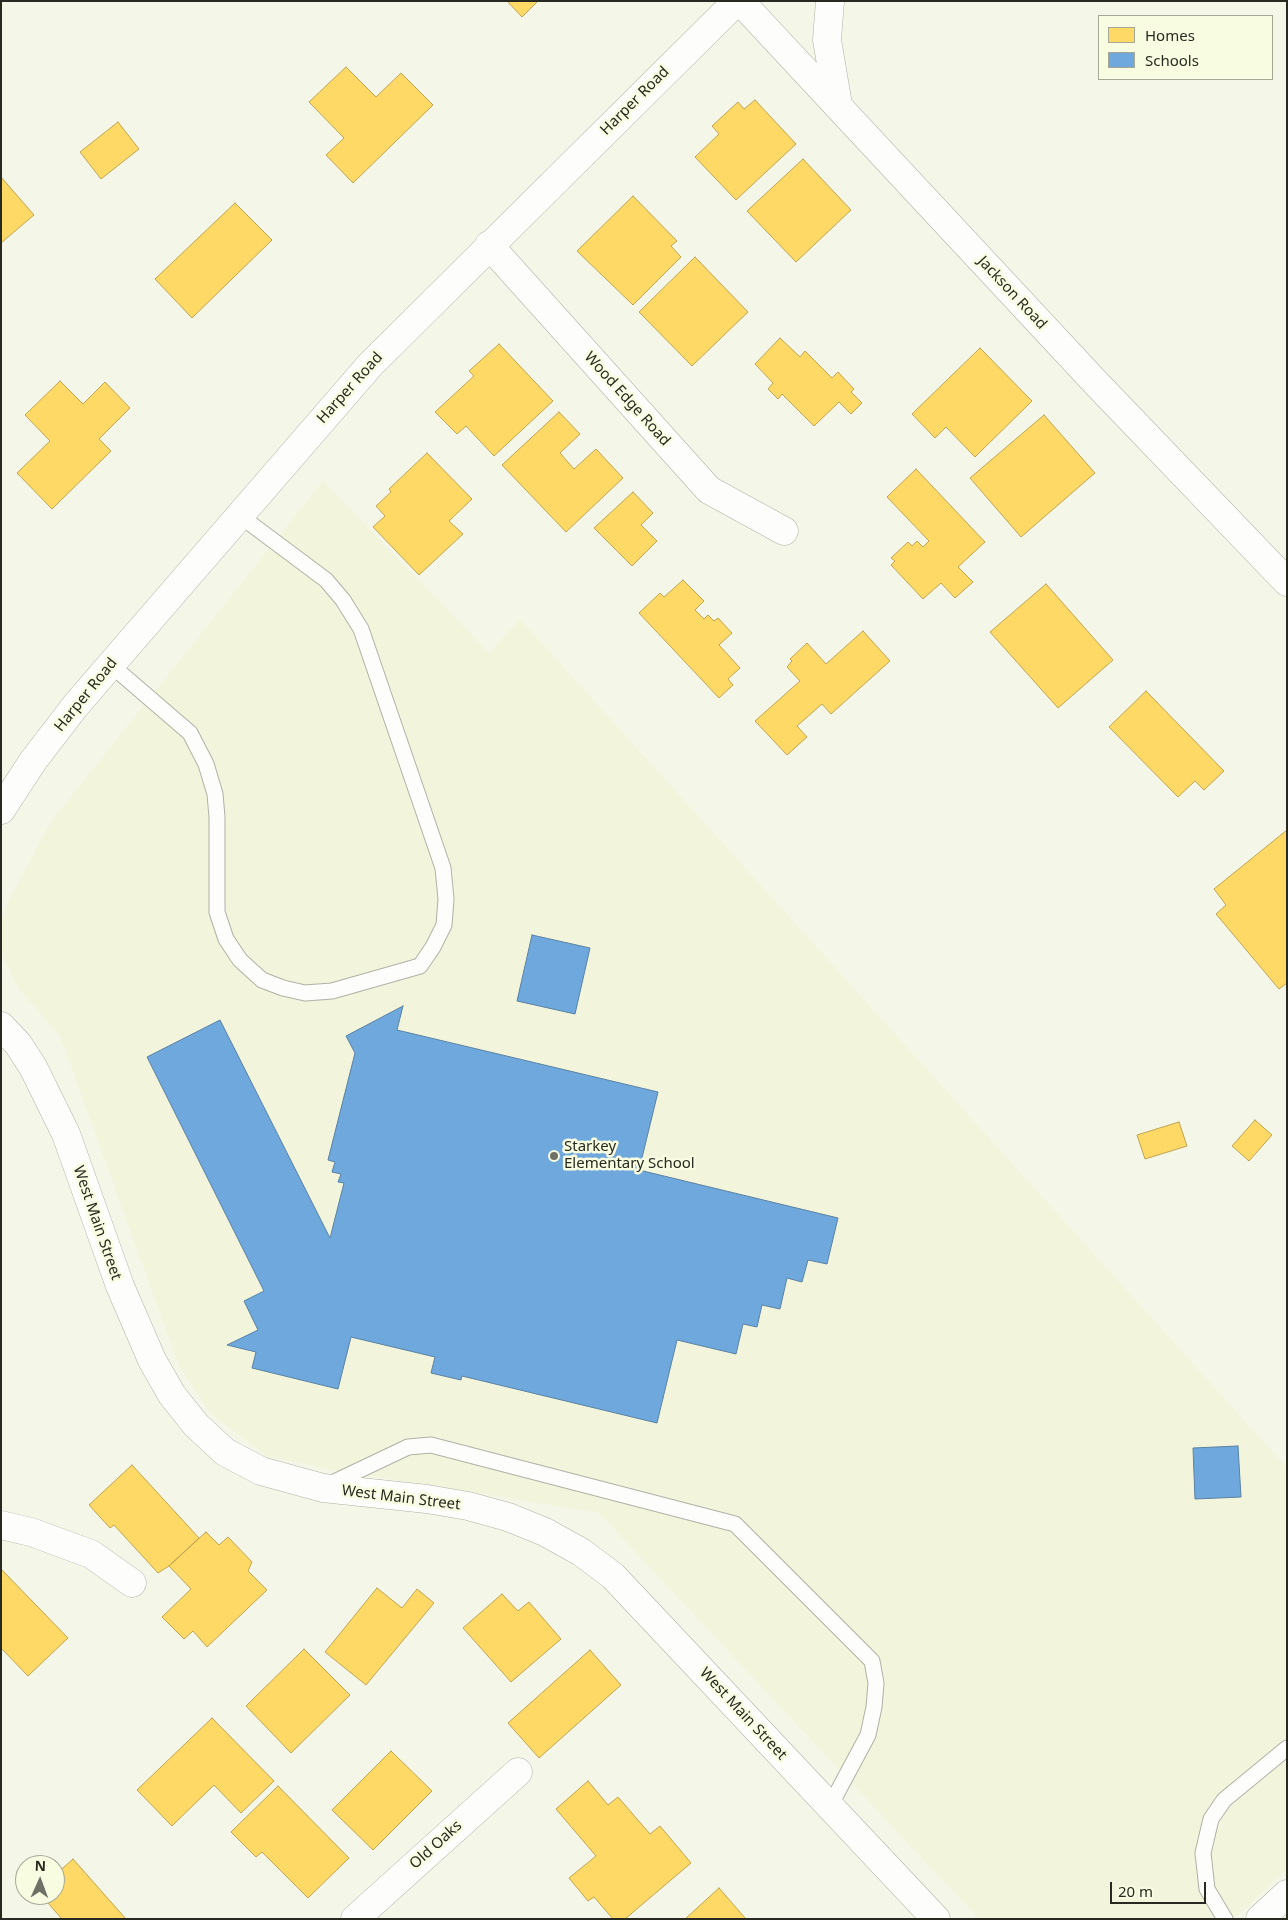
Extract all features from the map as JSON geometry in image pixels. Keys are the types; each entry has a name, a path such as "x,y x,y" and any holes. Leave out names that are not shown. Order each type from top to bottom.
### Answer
{"street":[{"name":"Jackson Road","path":"738,1 1102,389 1287,582"},
{"name":"Harper Road","path":"1,810 33,761 111,664 370,365 489,245 738,1"},
{"path":"830,1 827,40 838,106"},
{"name":"Wood Edge Road","path":"489,245 709,490 784,531"},
{"name":"West Main Street","path":"1,1026 18,1044 33,1067 66,1134 120,1286 152,1360 172,1394 196,1425 225,1452 261,1471 322,1488 427,1499 468,1506 545,1532 581,1552 613,1576 936,1919"},
{"path":"1,1526 31,1532 91,1554 132,1583"},
{"name":"Old Oaks","path":"355,1919 518,1772"},
{"path":"1260,1919 1287,1894"}],"lane":[{"path":"111,664 190,733 206,764 216,794 218,817 216,912 226,939 240,960 262,980 282,988 305,992 332,991 420,966 434,947 444,925 446,899 443,868 362,629 343,600 326,580 239,515"},
{"path":"322,1488 408,1447 431,1445 735,1524 872,1661 876,1683 874,1707 868,1735 830,1806"},
{"path":"1225,1919 1207,1889 1203,1853 1211,1819 1224,1800 1287,1748"}],"shaded area":[{"name":"Starkey Elementary School","path":"323,481 489,653 520,619 1287,1468 1287,1869 1234,1919 979,1919 599,1513 329,1469 267,1456 210,1413 179,1366 60,1036 20,990 5,961 1,947 1,921 5,908 50,823"}],"building: Homes":[{"path":"507,1 538,1 522,17"},
{"path":"346,67 376,97 401,73 433,105 353,183 326,155 344,138 309,102"},
{"path":"755,100 796,144 736,200 695,157 719,134 712,126 738,102 744,109"},
{"path":"118,122 139,149 101,179 80,152"},
{"path":"803,159 851,210 796,262 747,211"},
{"path":"1,177 34,215 1,243"},
{"path":"633,196 677,241 671,246 681,257 633,305 577,251"},
{"path":"235,203 272,240 192,318 155,279"},
{"path":"695,257 748,312 692,366 639,312"},
{"path":"780,338 800,357 805,351 832,378 838,372 854,389 851,392 862,403 851,414 839,402 814,426 782,394 778,399 768,389 773,383 755,364"},
{"path":"499,344 553,401 494,456 466,426 457,434 435,412 474,376 469,371"},
{"path":"980,348 1032,401 975,457 946,427 935,438 912,414"},
{"path":"60,381 83,404 105,382 130,408 99,439 111,451 52,509 17,473 50,441 25,415"},
{"path":"559,412 580,434 560,453 574,469 596,449 623,478 566,532 502,465"},
{"path":"1044,415 1095,473 1021,537 970,478"},
{"path":"427,453 472,499 449,521 463,534 419,575 373,527 385,516 376,506 391,492 389,489"},
{"path":"916,469 985,542 958,567 973,582 955,598 941,583 923,599 891,565 895,561 891,558 908,542 912,546 917,541 923,547 929,541 887,497"},
{"path":"633,492 653,513 641,525 657,541 632,566 594,528"},
{"path":"683,580 704,601 695,610 704,619 708,615 714,621 718,618 732,633 719,645 740,668 728,679 733,685 719,698 639,613 660,593 664,597"},
{"path":"1046,584 1113,660 1058,708 990,632"},
{"path":"863,631 890,661 831,714 822,704 797,726 807,737 787,755 755,721 800,681 787,667 792,661 790,659 807,643 826,664"},
{"path":"1146,691 1224,771 1204,790 1195,781 1178,797 1109,727"},
{"path":"1287,830 1287,983 1279,989 1216,914 1226,905 1214,889"},
{"path":"1255,1120 1272,1135 1249,1161 1232,1146"},
{"path":"1179,1122 1187,1146 1145,1159 1137,1135"},
{"path":"132,1465 199,1538 169,1566 158,1573 114,1525 110,1528 89,1505"},
{"path":"206,1532 219,1545 228,1537 252,1562 248,1571 267,1590 207,1647 193,1631 184,1639 162,1617 191,1589 169,1566"},
{"path":"1,1569 68,1638 28,1676 1,1648"},
{"path":"377,1588 402,1608 417,1589 434,1603 366,1685 325,1652"},
{"path":"502,1594 518,1611 529,1602 561,1639 511,1682 463,1628"},
{"path":"304,1649 350,1695 291,1753 246,1706"},
{"path":"590,1650 621,1685 539,1758 508,1723"},
{"path":"212,1718 274,1781 241,1813 214,1785 172,1826 137,1790"},
{"path":"391,1751 432,1791 373,1850 332,1810"},
{"path":"588,1781 608,1805 618,1797 650,1834 660,1826 691,1863 625,1919 613,1919 594,1897 588,1901 569,1878 596,1856 556,1809"},
{"path":"278,1786 349,1858 308,1898 262,1852 256,1857 231,1832"},
{"path":"73,1859 126,1919 62,1919 50,1905 65,1905 65,1866"},
{"path":"719,1888 746,1919 685,1919"}],"building: Schools":[{"path":"532,935 590,948 575,1014 517,1001"},
{"path":"403,1006 397,1030 658,1092 639,1170 838,1218 827,1264 808,1260 802,1282 787,1278 780,1309 762,1305 757,1327 743,1324 736,1354 677,1340 657,1423 462,1376 461,1380 431,1373 435,1357 351,1337 338,1389 252,1368 256,1352 227,1345 258,1330 244,1301 264,1291 147,1057 220,1020 330,1238 344,1183 338,1182 341,1174 332,1172 335,1162 328,1160 355,1053 346,1036"},
{"path":"1238,1446 1241,1497 1195,1499 1193,1448"}],"place":[{"name":"Starkey Elementary School","path":"554,1156"}]}
